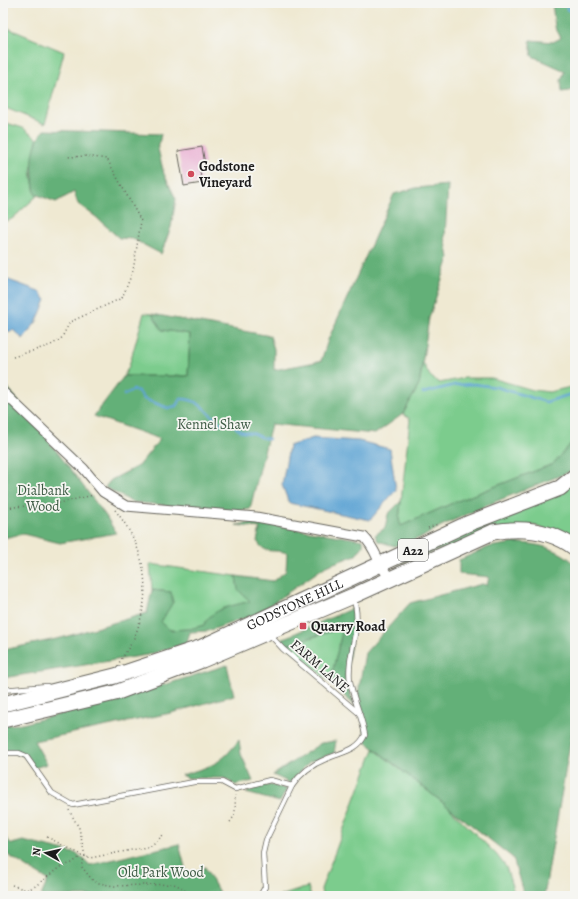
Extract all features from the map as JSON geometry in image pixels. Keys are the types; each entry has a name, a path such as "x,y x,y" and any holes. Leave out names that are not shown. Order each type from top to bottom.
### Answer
{"highway":[{"name":"GODSTONE HILL","path":"3,704 115,676 202,647 467,524 560,488 575,476"},
{"name":"GODSTONE HILL","path":"3,720 115,693 202,660 353,596 493,532 513,529 543,532 567,542 575,548"}],"street":[{"path":"3,392 84,469 103,492 126,506 256,517 364,538 370,543 380,565 390,579"}],"lane":[{"path":"260,896 265,888 263,853 266,840 292,786 297,779 325,759 358,746 362,742 365,735 350,680 351,658 358,617 353,596"},
{"name":"FARM LANE","path":"268,633 283,649 360,714"},
{"path":"3,690 60,685 78,686"},
{"path":"3,753 19,753 26,756 52,794 72,805 194,782 222,782 235,789 270,780 292,786"}],"path":[{"path":"13,357 51,345 61,339 70,322 122,298 133,270 141,221 129,197 106,159 86,156 67,157"},
{"path":"3,508 60,503 103,492"},
{"path":"112,507 136,542 144,573 146,601 136,635 120,662 115,676"},
{"path":"230,822 234,818 236,809 235,789"},
{"path":"64,801 79,828 84,855 81,866 94,882 114,886 174,884 183,888 189,896"},
{"path":"47,838 90,858 152,846 163,836"},
{"path":"12,885 26,890 34,887 60,867 72,863 84,855"}],"green space":[{"path":"552,3 575,3 575,90 562,92 561,80 565,71 532,56 530,40 553,42 561,38 555,27"},
{"path":"3,26 64,52 45,124 3,107"},
{"path":"3,122 23,128 37,139 31,171 35,194 38,195 12,219 3,222"},
{"path":"44,130 161,134 158,149 164,174 176,199 171,227 161,254 133,239 119,238 96,217 78,204 74,192 56,202 35,194 33,177 34,152 39,137"},
{"name":"Kennel Shaw","path":"448,185 445,237 449,258 429,318 419,385 403,414 375,434 271,424 250,509 235,512 132,502 105,487 111,480 138,466 160,439 94,416 124,376 188,376 190,334 162,330 152,314 270,336 274,349 274,370 321,361 328,340 394,194 416,188"},
{"path":"144,313 152,314 162,330 190,334 188,376 124,376 129,366"},
{"path":"423,363 430,376 439,383 465,378 492,378 533,390 549,392 575,386 575,439 553,464 455,502 401,526 399,520 410,419 403,414 419,385"},
{"name":"Dialbank Wood","path":"3,381 106,516 116,533 60,543 23,534 3,538"},
{"path":"575,439 575,464 569,472 497,501 441,526 423,537 394,546 378,541 375,535 385,528 388,514 401,501 399,520 401,526 455,502 553,464"},
{"path":"575,483 575,540 532,525 435,551 397,565 466,531"},
{"path":"256,522 363,540 363,546 356,555 326,566 257,614 208,631 190,632 187,643 147,655 3,678 3,650 61,638 147,613 152,590 171,592 173,602 161,622 170,630 190,629 204,625 207,619 217,611 250,601 238,590 236,576 273,581 286,571 287,553 270,551 260,546 257,541 260,528 236,525"},
{"path":"514,543 539,545 554,550 575,564 575,737 572,732 544,896 524,896 513,858 366,742 358,694 365,653 410,603 482,584 487,585 489,577 459,574 459,560 489,547"},
{"path":"150,564 236,576 238,589 250,601 221,609 204,625 190,629 170,630 160,622 173,602 171,592 152,590"},
{"path":"353,608 354,625 345,680 355,706 330,682 343,628 286,645 282,639"},
{"path":"343,628 330,682 286,645"},
{"path":"227,665 234,695 171,713 34,741 47,764 34,768 24,756 3,749 3,725 22,724 126,697"},
{"path":"239,740 241,754 253,781 235,785 224,778 188,778 182,775 215,764 232,749"},
{"path":"336,741 334,753 309,762 290,783 273,775 321,743"},
{"path":"374,749 447,806 496,854 506,867 515,896 322,896 321,889"},
{"path":"271,785 287,789 280,802 246,793 260,786"},
{"name":"Old Park Wood","path":"3,836 12,844 23,841 78,854 90,865 179,844 187,875 205,867 221,896 41,896 48,880 3,852"},
{"path":"308,887 311,896 280,896"}],"water":[{"path":"3,278 39,291 46,300 37,321 23,339 13,330 8,332 3,326"},
{"path":"313,438 359,441 390,449 396,490 370,520 289,503 282,485 289,446"}],"building":[{"name":"Godstone Vineyard","path":"202,147 205,164 199,166 202,183 184,186 178,151"}],"waterway":[{"path":"566,3 567,9 575,12"},
{"path":"423,393 455,385 474,384 496,387 546,402 575,393"},
{"path":"124,395 133,390 138,391 144,399 168,408 176,406 180,399 187,399 203,407 222,424 233,423 240,431 269,439"}],"place":[{"name":"Godstone Vineyard","path":"191,174"},
{"name":"Quarry Road","path":"303,626"}]}
